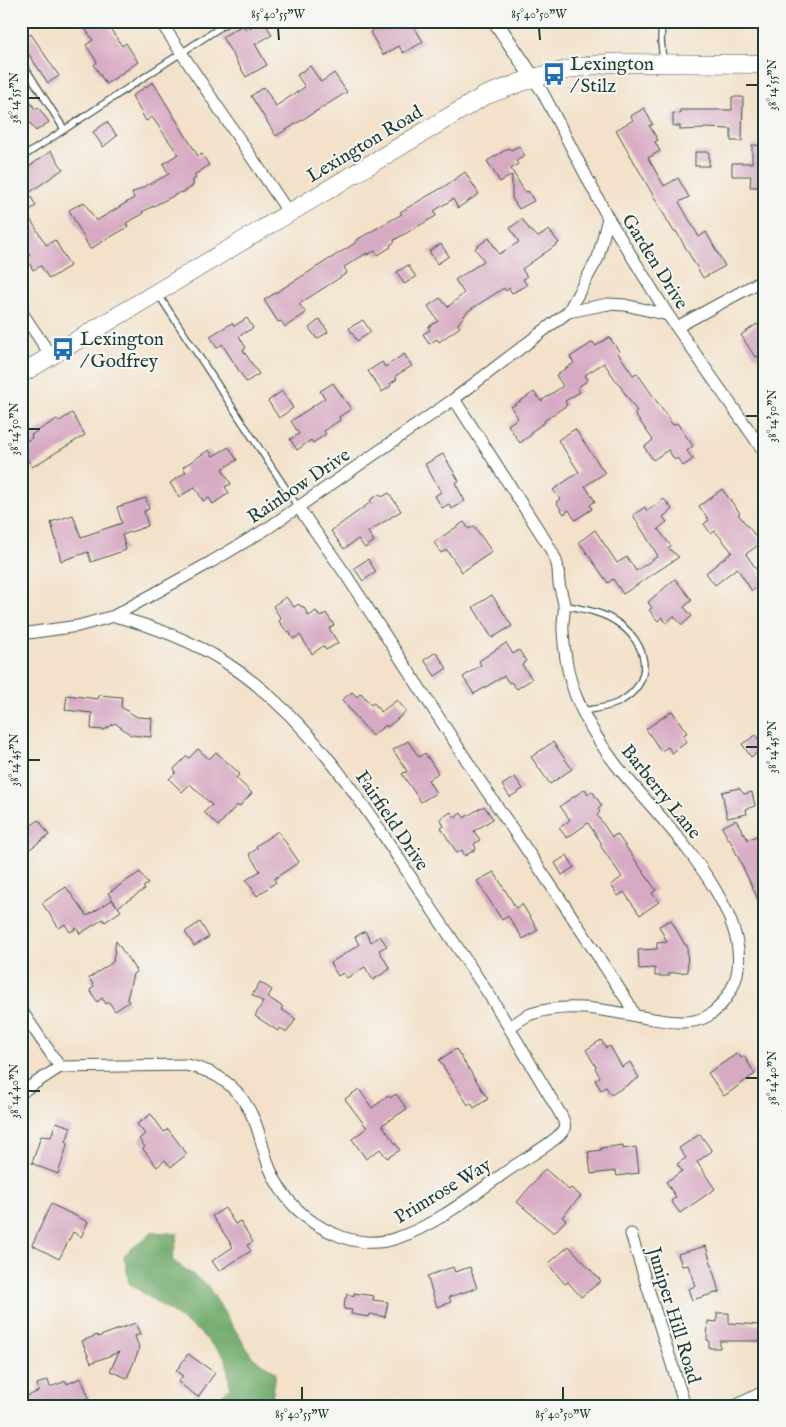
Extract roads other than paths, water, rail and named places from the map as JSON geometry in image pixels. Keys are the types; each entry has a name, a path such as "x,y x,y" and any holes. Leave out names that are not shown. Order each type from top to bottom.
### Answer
{"main road":[{"name":"Lexington Road","path":"21,374 484,96 533,78 575,68 610,63 765,64"}],"street":[{"path":"160,21 289,213"},
{"path":"495,21 533,78"},
{"name":"Garden Drive","path":"533,78 543,93 608,218 668,315 765,453"},
{"name":"Rainbow Drive","path":"21,634 78,626 114,616 212,562 268,528 454,399 568,312 598,258 608,218"},
{"path":"677,327 765,279"},
{"name":"Rainbow Drive","path":"568,312 608,304 625,305 668,315"},
{"path":"21,311 51,356"},
{"name":"Barberry Lane","path":"454,399 552,552 557,564 559,585 564,605 563,630 567,661 572,686 582,711 598,740 705,873 727,910 738,945 738,968 734,984 726,1000 718,1009 706,1017 694,1021 674,1022 591,1008 564,1008 529,1014 509,1028"},
{"path":"298,507 346,575 484,787 565,906 628,1002 634,1015"},
{"name":"Fairfield Drive","path":"114,616 140,623 194,644 225,662 267,693 303,728 334,765 374,820 509,1028 561,1115 564,1126"},
{"path":"21,1010 60,1067 21,1094"},
{"name":"Primrose Way","path":"60,1067 186,1065 213,1072 223,1078 237,1092 248,1109 254,1121 270,1169 291,1203 308,1219 323,1229 344,1238 358,1241 384,1241 416,1230 456,1206 549,1143 564,1130 564,1126"},
{"name":"Juniper Hill Road","path":"631,1234 685,1406"},
{"path":"735,1406 765,1391"}],"lane":[{"path":"21,158 230,21"},
{"path":"662,21 663,64"},
{"path":"21,61 64,129"},
{"path":"156,292 298,507"},
{"path":"564,605 601,614 616,622 631,634 644,657 645,667 642,679 636,689 616,704 582,711"}],"place":[{"name":"Lexington / Stilz","path":"554,74"},
{"name":"Lexington / Godfrey","path":"63,349"}]}
